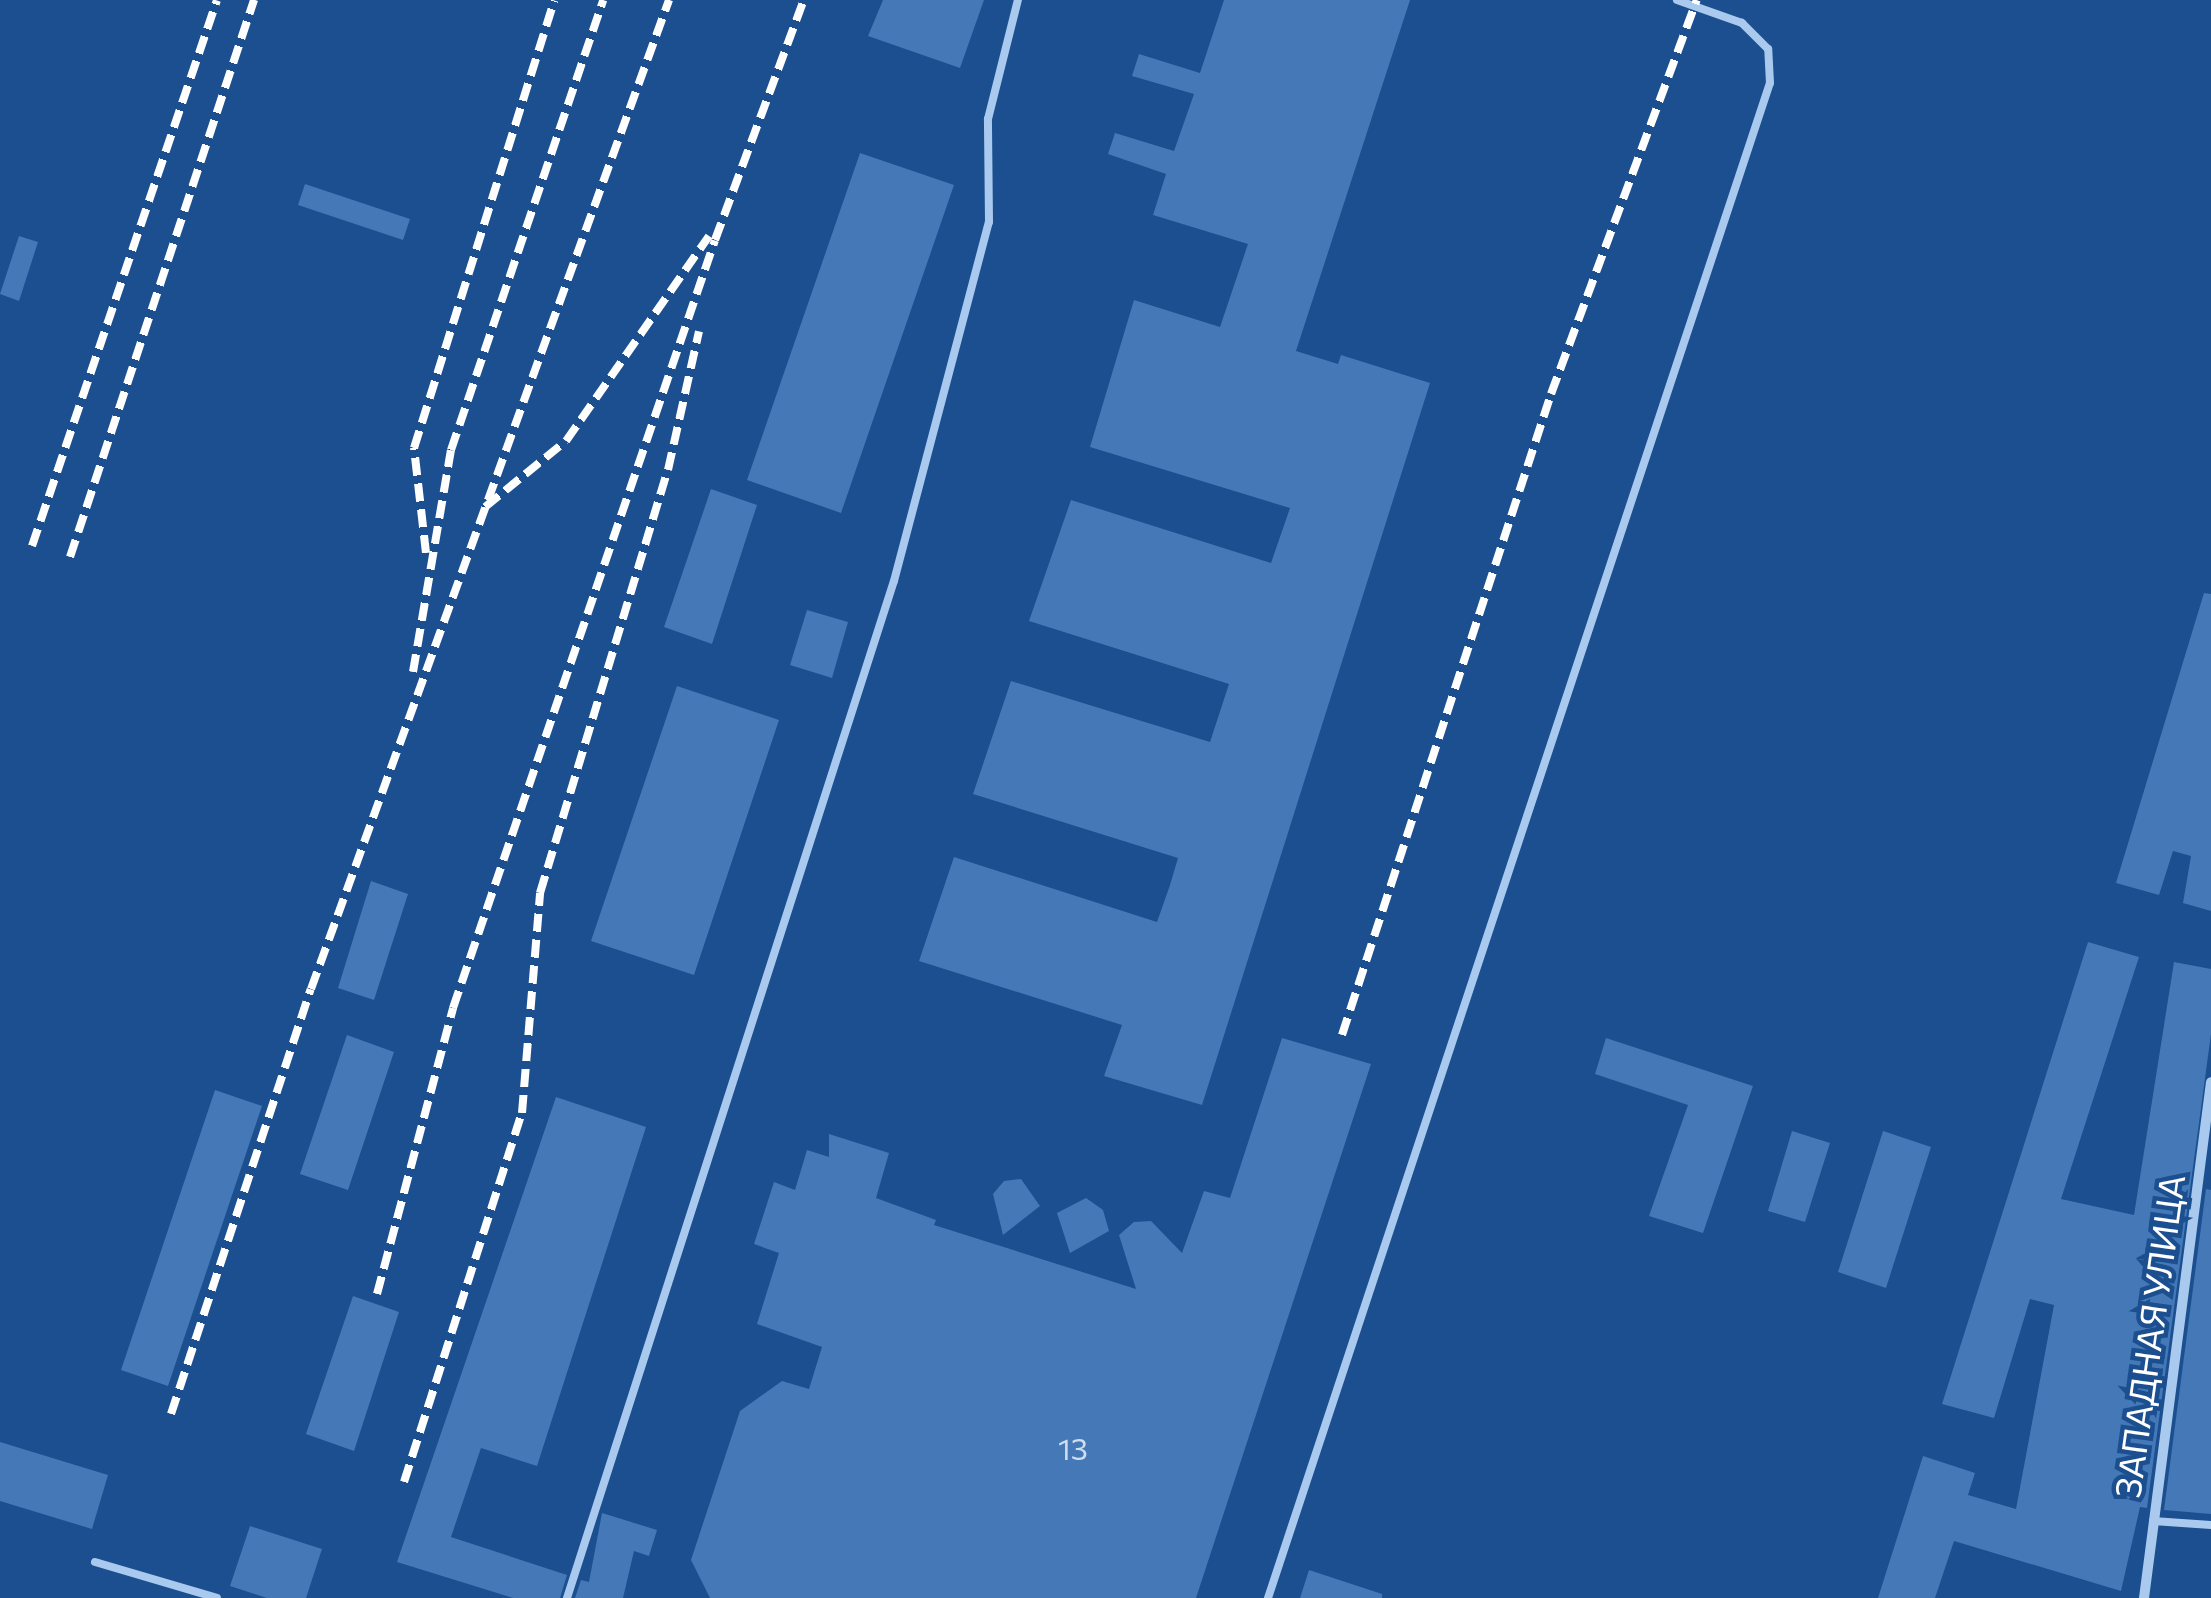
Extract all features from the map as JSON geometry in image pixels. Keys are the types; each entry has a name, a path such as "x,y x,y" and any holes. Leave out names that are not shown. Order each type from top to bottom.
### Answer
{"street":[{"name":"ЗАПАДНАЯ УЛИЦА","path":"2144,1598 2211,1082"}],"lane":[{"path":"567,1598 894,581 989,222 988,119 1018,0"},
{"path":"1268,1598 1770,83 1768,49 1742,22 1677,0"},
{"path":"2153,1520 2211,1526"},
{"path":"95,1562 218,1598"}],"building":[{"path":"883,0 984,0 960,68 868,36"},
{"path":"1224,0 1410,0 1296,351 1338,364 1341,355 1430,383 1202,1105 1104,1076 1122,1025 919,961 954,857 1157,922 1170,885 1178,858 973,794 1011,681 1210,742 1229,684 1029,621 1071,500 1271,563 1290,508 1090,447 1134,300 1220,327 1248,244 1153,215 1166,174 1108,154 1115,133 1174,151 1194,94 1132,76 1139,54 1200,73"},
{"path":"860,153 954,185 841,513 747,480"},
{"path":"305,184 410,219 403,240 298,205"},
{"path":"19,236 38,242 19,301 0,294"},
{"path":"711,489 757,505 712,644 664,627"},
{"path":"2204,593 2211,594 2211,911 2183,903 2191,856 2173,851 2159,895 2116,883"},
{"path":"807,610 848,622 832,678 790,665"},
{"path":"677,686 779,720 694,975 591,941"},
{"path":"371,881 408,894 374,1000 338,988"},
{"path":"2088,942 2139,957 2061,1199 2134,1215 2174,962 2211,969 2211,1034 2147,1508 2140,1507 2121,1591 1954,1541 1935,1598 1878,1598 1923,1456 1975,1473 1968,1495 2016,1509 2054,1305 2030,1299 1994,1418 1942,1404"},
{"path":"347,1035 394,1052 348,1190 300,1174"},
{"path":"1282,1038 1371,1064 1196,1598 710,1598 691,1560 740,1411 782,1381 809,1389 822,1347 757,1324 779,1253 754,1244 774,1182 795,1190 807,1150 829,1157 829,1134 889,1153 876,1198 936,1220 934,1225 1136,1289 1119,1235 1134,1222 1151,1221 1182,1253 1204,1191 1230,1198"},
{"path":"1606,1038 1753,1086 1703,1233 1649,1216 1688,1105 1595,1074"},
{"path":"215,1090 262,1106 168,1386 121,1370"},
{"path":"556,1097 646,1127 537,1466 481,1448 451,1537 567,1575 560,1598 513,1598 397,1562"},
{"path":"1792,1131 1830,1143 1805,1222 1768,1211"},
{"path":"1883,1131 1931,1147 1886,1288 1838,1272"},
{"path":"1021,1179 1040,1206 1003,1235 993,1194 1004,1181"},
{"path":"2206,1189 2211,1190 2211,1514 2164,1510"},
{"path":"1086,1198 1103,1210 1109,1231 1070,1253 1057,1213"},
{"path":"353,1296 399,1312 354,1451 306,1434"},
{"path":"0,1442 108,1475 92,1529 0,1501"},
{"path":"602,1513 657,1530 649,1556 634,1551 623,1598 575,1598 581,1580 589,1582"},
{"path":"250,1526 322,1549 306,1598 267,1598 230,1586"},
{"path":"1309,1570 1382,1594 1382,1598 1300,1598"}],"railway":[{"path":"32,546 217,0"},
{"path":"70,557 254,0"},
{"path":"426,553 414,448 554,0"},
{"path":"413,672 451,450 603,0"},
{"path":"171,1414 311,989 669,0"},
{"path":"377,1294 453,1008 715,240 804,0"},
{"path":"1342,1035 1551,394 1697,0"},
{"path":"485,507 566,441 709,236"},
{"path":"404,1482 522,1113 540,893 668,470 699,331"}]}
